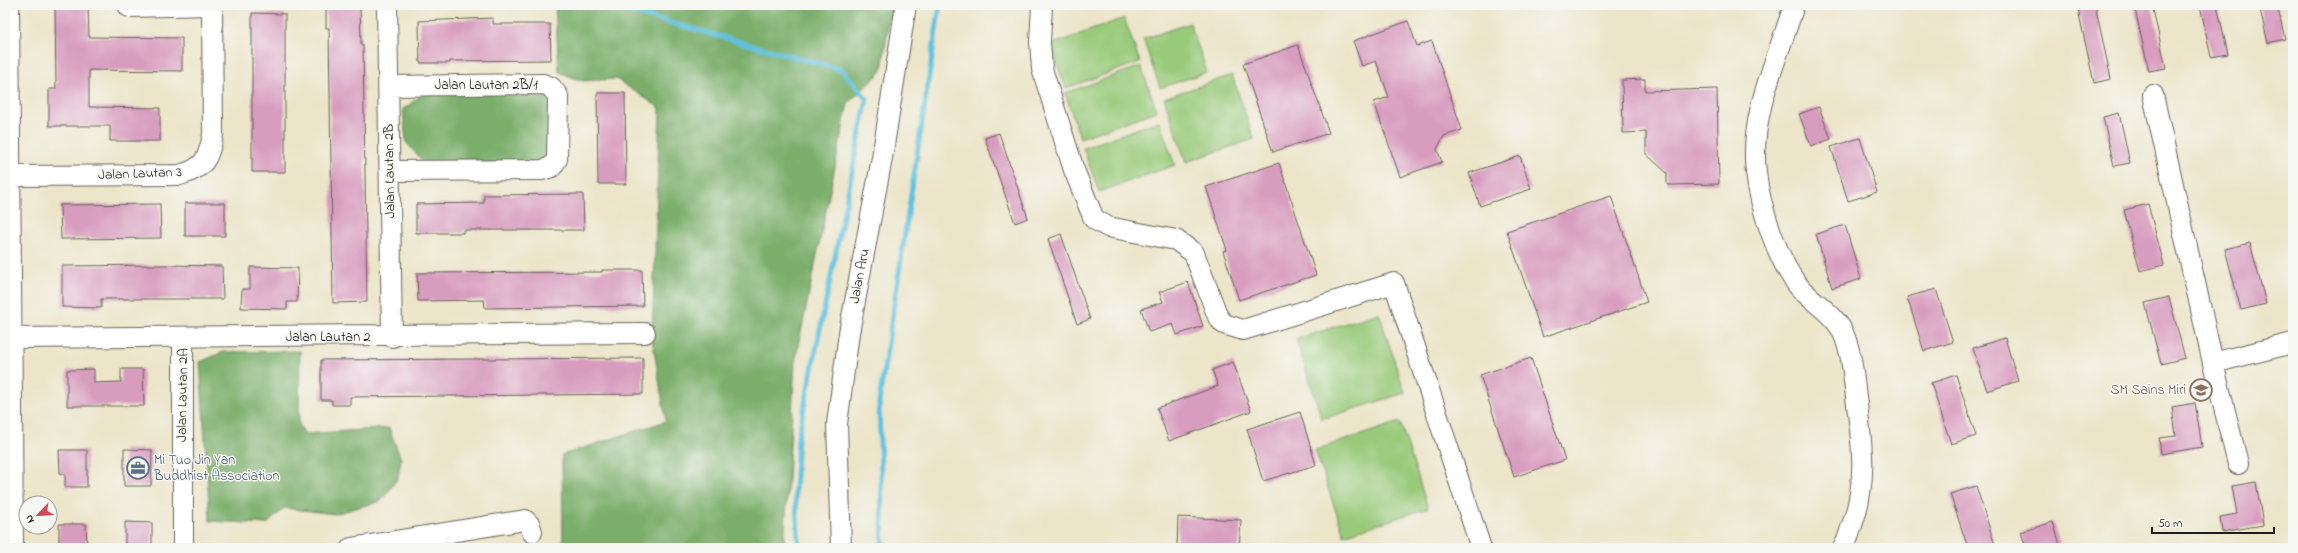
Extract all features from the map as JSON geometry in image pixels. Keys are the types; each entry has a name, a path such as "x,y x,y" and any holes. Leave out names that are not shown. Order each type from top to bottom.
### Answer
{"street":[{"path":"9,5 13,548"},
{"path":"129,7 210,5"},
{"name":"Jalan Lautan 3","path":"10,176 180,175 192,172 203,165 209,155 213,135 210,5"},
{"name":"Jalan Lautan 2B","path":"386,5 389,86 392,337"},
{"name":"Jalan Aru","path":"840,548 837,424 849,333 882,158 906,5"},
{"path":"1042,5 1040,42 1042,68 1074,170 1094,219 1108,227 1176,240 1190,248 1194,253 1218,317 1224,324 1243,330 1394,283 1481,548"},
{"path":"1794,5 1757,122 1754,146 1756,172 1777,249 1790,275 1801,289 1830,315 1839,327 1852,364 1864,459 1859,505 1844,548"},
{"name":"Jalan Lautan 2B/1","path":"389,86 543,84 551,86 558,96 557,159 552,167 542,170 390,171"},
{"path":"2153,95 2213,363 2238,464"},
{"name":"Jalan Lautan 2","path":"11,338 392,337 645,333"},
{"name":"Jalan Lautan 2A","path":"183,338 183,548"},
{"path":"2213,363 2293,342"},
{"path":"351,548 525,520 530,525 532,532"}],"green space":[{"path":"555,5 891,5 882,71 848,103 795,362 784,548 563,548 562,455 666,421 652,339 660,108 616,79 582,81 559,72"},
{"path":"1124,18 1140,62 1066,88 1050,45"},
{"path":"1190,23 1207,72 1160,88 1143,39"},
{"path":"1141,66 1157,111 1080,138 1065,93"},
{"path":"1232,75 1254,139 1186,162 1164,98"},
{"path":"539,88 552,97 553,157 539,166 424,163 406,142 403,109 429,90"},
{"path":"1159,121 1175,165 1099,192 1083,148"},
{"path":"1379,313 1405,393 1322,419 1296,339"},
{"path":"300,351 299,424 304,434 389,428 401,459 398,478 381,501 335,514 284,508 267,524 210,521 200,362 223,352"},
{"path":"1400,422 1428,508 1344,535 1315,450"}],"building":[{"path":"55,5 88,5 89,37 182,38 182,71 89,70 89,107 160,108 160,141 110,141 110,126 49,126 49,89 56,89"},
{"path":"326,5 360,5 361,45 363,45 367,302 333,303 329,28 326,28"},
{"path":"2077,5 2095,5 2111,79 2094,83"},
{"path":"2134,5 2152,5 2166,68 2149,71"},
{"path":"2200,5 2217,5 2228,54 2211,57"},
{"path":"2259,5 2277,5 2285,39 2268,43"},
{"path":"252,13 285,14 285,172 252,172"},
{"path":"493,18 493,24 550,24 551,60 450,61 450,63 420,63 419,21"},
{"path":"1408,21 1417,46 1432,41 1462,130 1444,136 1437,149 1442,162 1400,177 1374,102 1389,97 1376,61 1362,66 1353,41"},
{"path":"1298,45 1329,133 1273,152 1243,64"},
{"path":"1645,79 1645,91 1717,89 1719,184 1667,185 1667,173 1646,154 1646,132 1623,133 1622,80"},
{"path":"597,93 625,93 626,184 598,184"},
{"path":"1819,107 1831,139 1811,146 1799,114"},
{"path":"2119,113 2130,163 2114,166 2103,117"},
{"path":"999,133 1028,218 1015,223 985,138"},
{"path":"1860,138 1877,192 1848,201 1831,147"},
{"path":"1520,156 1531,189 1480,206 1469,173"},
{"path":"1279,163 1316,275 1239,300 1223,251 1227,250 1206,187"},
{"path":"583,194 584,230 463,230 463,233 416,233 416,204 484,203 484,195"},
{"path":"1611,196 1647,302 1543,337 1507,231"},
{"path":"185,203 225,203 225,236 185,236"},
{"path":"160,204 161,238 61,239 60,205"},
{"path":"2148,204 2164,265 2140,271 2124,210"},
{"path":"1845,225 1861,279 1832,288 1816,234"},
{"path":"1061,234 1090,319 1077,324 1048,239"},
{"path":"2250,243 2266,304 2241,310 2225,249"},
{"path":"62,266 222,266 223,299 101,299 101,308 62,307"},
{"path":"250,267 298,268 297,302 287,302 287,309 241,308 242,289 250,289"},
{"path":"602,270 642,270 643,306 485,308 484,300 418,301 417,273 602,272"},
{"path":"1188,282 1203,326 1177,335 1173,324 1149,332 1141,309 1163,302 1159,292"},
{"path":"1936,289 1953,342 1924,351 1907,297"},
{"path":"2169,297 2185,358 2161,364 2145,303"},
{"path":"2005,338 2018,381 1987,391 1973,348"},
{"path":"643,358 643,394 350,397 350,405 332,405 332,400 321,400 321,360"},
{"path":"1531,358 1565,460 1514,477 1480,375"},
{"path":"1233,362 1251,411 1169,441 1157,408 1218,386 1212,370"},
{"path":"94,369 94,383 121,382 121,369 143,369 144,406 67,406 67,370"},
{"path":"1956,375 1976,436 1951,444 1931,383"},
{"path":"2195,403 2202,447 2161,454 2159,438 2176,436 2172,407"},
{"path":"1300,412 1316,465 1263,481 1247,429"},
{"name":"Mi Tuo Jin Yan Buddhist Association","path":"124,449 152,450 151,486 124,486"},
{"path":"59,450 87,450 87,487 65,487 65,474 60,473"},
{"path":"2256,482 2263,525 2222,532 2220,517 2237,514 2232,486"},
{"path":"1976,486 1996,548 1968,548 1950,494"},
{"path":"1178,517 1241,520 1239,548 1177,548"},
{"path":"125,522 152,523 152,548 125,548"},
{"path":"2053,522 2061,548 2026,548 2021,532"},
{"path":"59,524 86,524 87,548 59,547"}],"waterway":[{"path":"606,5 842,70 867,99 798,438 795,491 799,548"},
{"path":"883,548 879,402 940,5"}],"place":[{"name":"SM Sains Miri","path":"2201,390"},
{"name":"Mi Tuo Jin Yan Buddhist Association","path":"138,468"}]}
